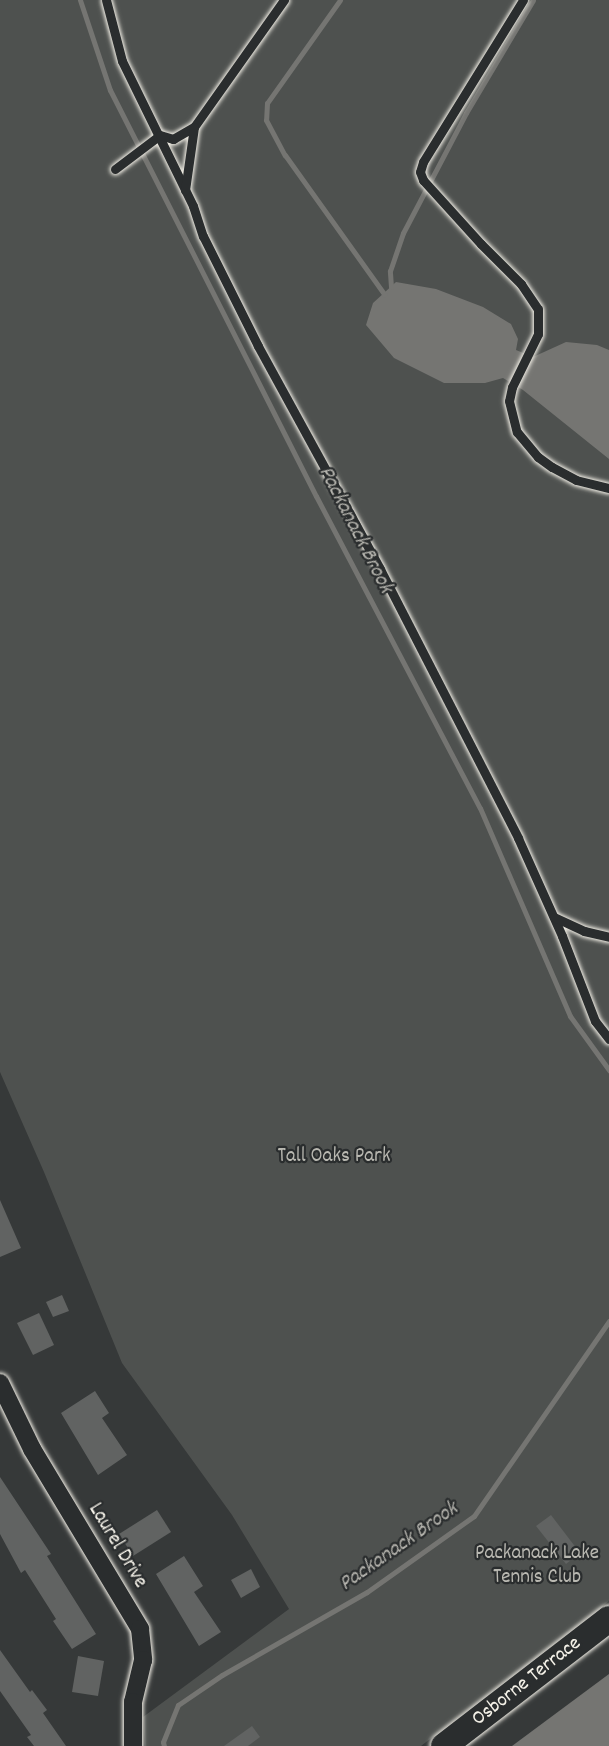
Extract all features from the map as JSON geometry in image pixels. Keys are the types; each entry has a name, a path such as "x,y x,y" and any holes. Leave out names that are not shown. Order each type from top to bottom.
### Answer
{"street":[{"name":"Laurel Drive","path":"0,1383 32,1449 140,1629 143,1660 133,1702 133,1746"},
{"name":"Osborne Terrace","path":"444,1746 609,1619"}],"lane":[{"path":"106,0 122,62 160,135 203,236 252,335 380,569 518,838 554,917 595,1021 609,1039"},
{"path":"185,190 195,127 284,0"},
{"path":"523,0 423,162 420,172 423,180 531,296 540,321 538,334 512,387 509,401 512,417 526,445 538,457 563,474 609,488"},
{"path":"160,135 173,139 195,127"},
{"path":"115,169 160,135"},
{"path":"554,917 584,931 609,937"}],"green space":[{"name":"Tall Oaks Park","path":"0,0 609,0 609,1601 421,1746 145,1746 143,1717 289,1609 232,1515 122,1363 44,1172 0,1072"}],"shaded area":[{"path":"396,282 436,289 483,307 511,324 518,339 516,350 533,357 566,342 597,345 609,350 609,459 523,390 503,378 485,383 444,383 394,358 366,325 373,303"},
{"path":"609,1674 609,1746 512,1746"}],"building":[{"path":"0,1200 21,1248 0,1257"},
{"path":"62,1295 69,1311 53,1317 46,1302"},
{"path":"39,1313 54,1345 33,1355 17,1323"},
{"path":"95,1391 109,1413 102,1418 127,1455 98,1475 61,1413"},
{"path":"0,1477 51,1554 47,1556 96,1634 72,1649 53,1621 56,1619 25,1570 21,1573 0,1534"},
{"path":"157,1510 171,1532 133,1556 119,1534"},
{"path":"551,1515 580,1553 566,1564 536,1526"},
{"path":"184,1556 203,1586 194,1592 221,1632 199,1646 156,1574"},
{"path":"251,1569 260,1587 241,1598 231,1580"},
{"path":"0,1650 30,1692 32,1690 47,1710 43,1713 66,1746 34,1746 27,1737 31,1735 0,1691"},
{"path":"78,1656 104,1661 98,1696 72,1692"},
{"path":"252,1726 260,1737 248,1746 224,1746"}],"waterway":[{"name":"Packanack Brook","path":"80,0 110,90 316,496 480,808 570,1016 609,1070"},
{"path":"340,0 267,103 266,120 285,155 384,294"},
{"path":"391,287 390,271 403,233 466,113 533,0"},
{"name":"Packanack Brook","path":"164,1746 163,1742 178,1705 222,1675 367,1592 474,1516 609,1321"}],"park label":[{"name":"Packanack Lake Tennis Club","path":"537,1566"}]}
